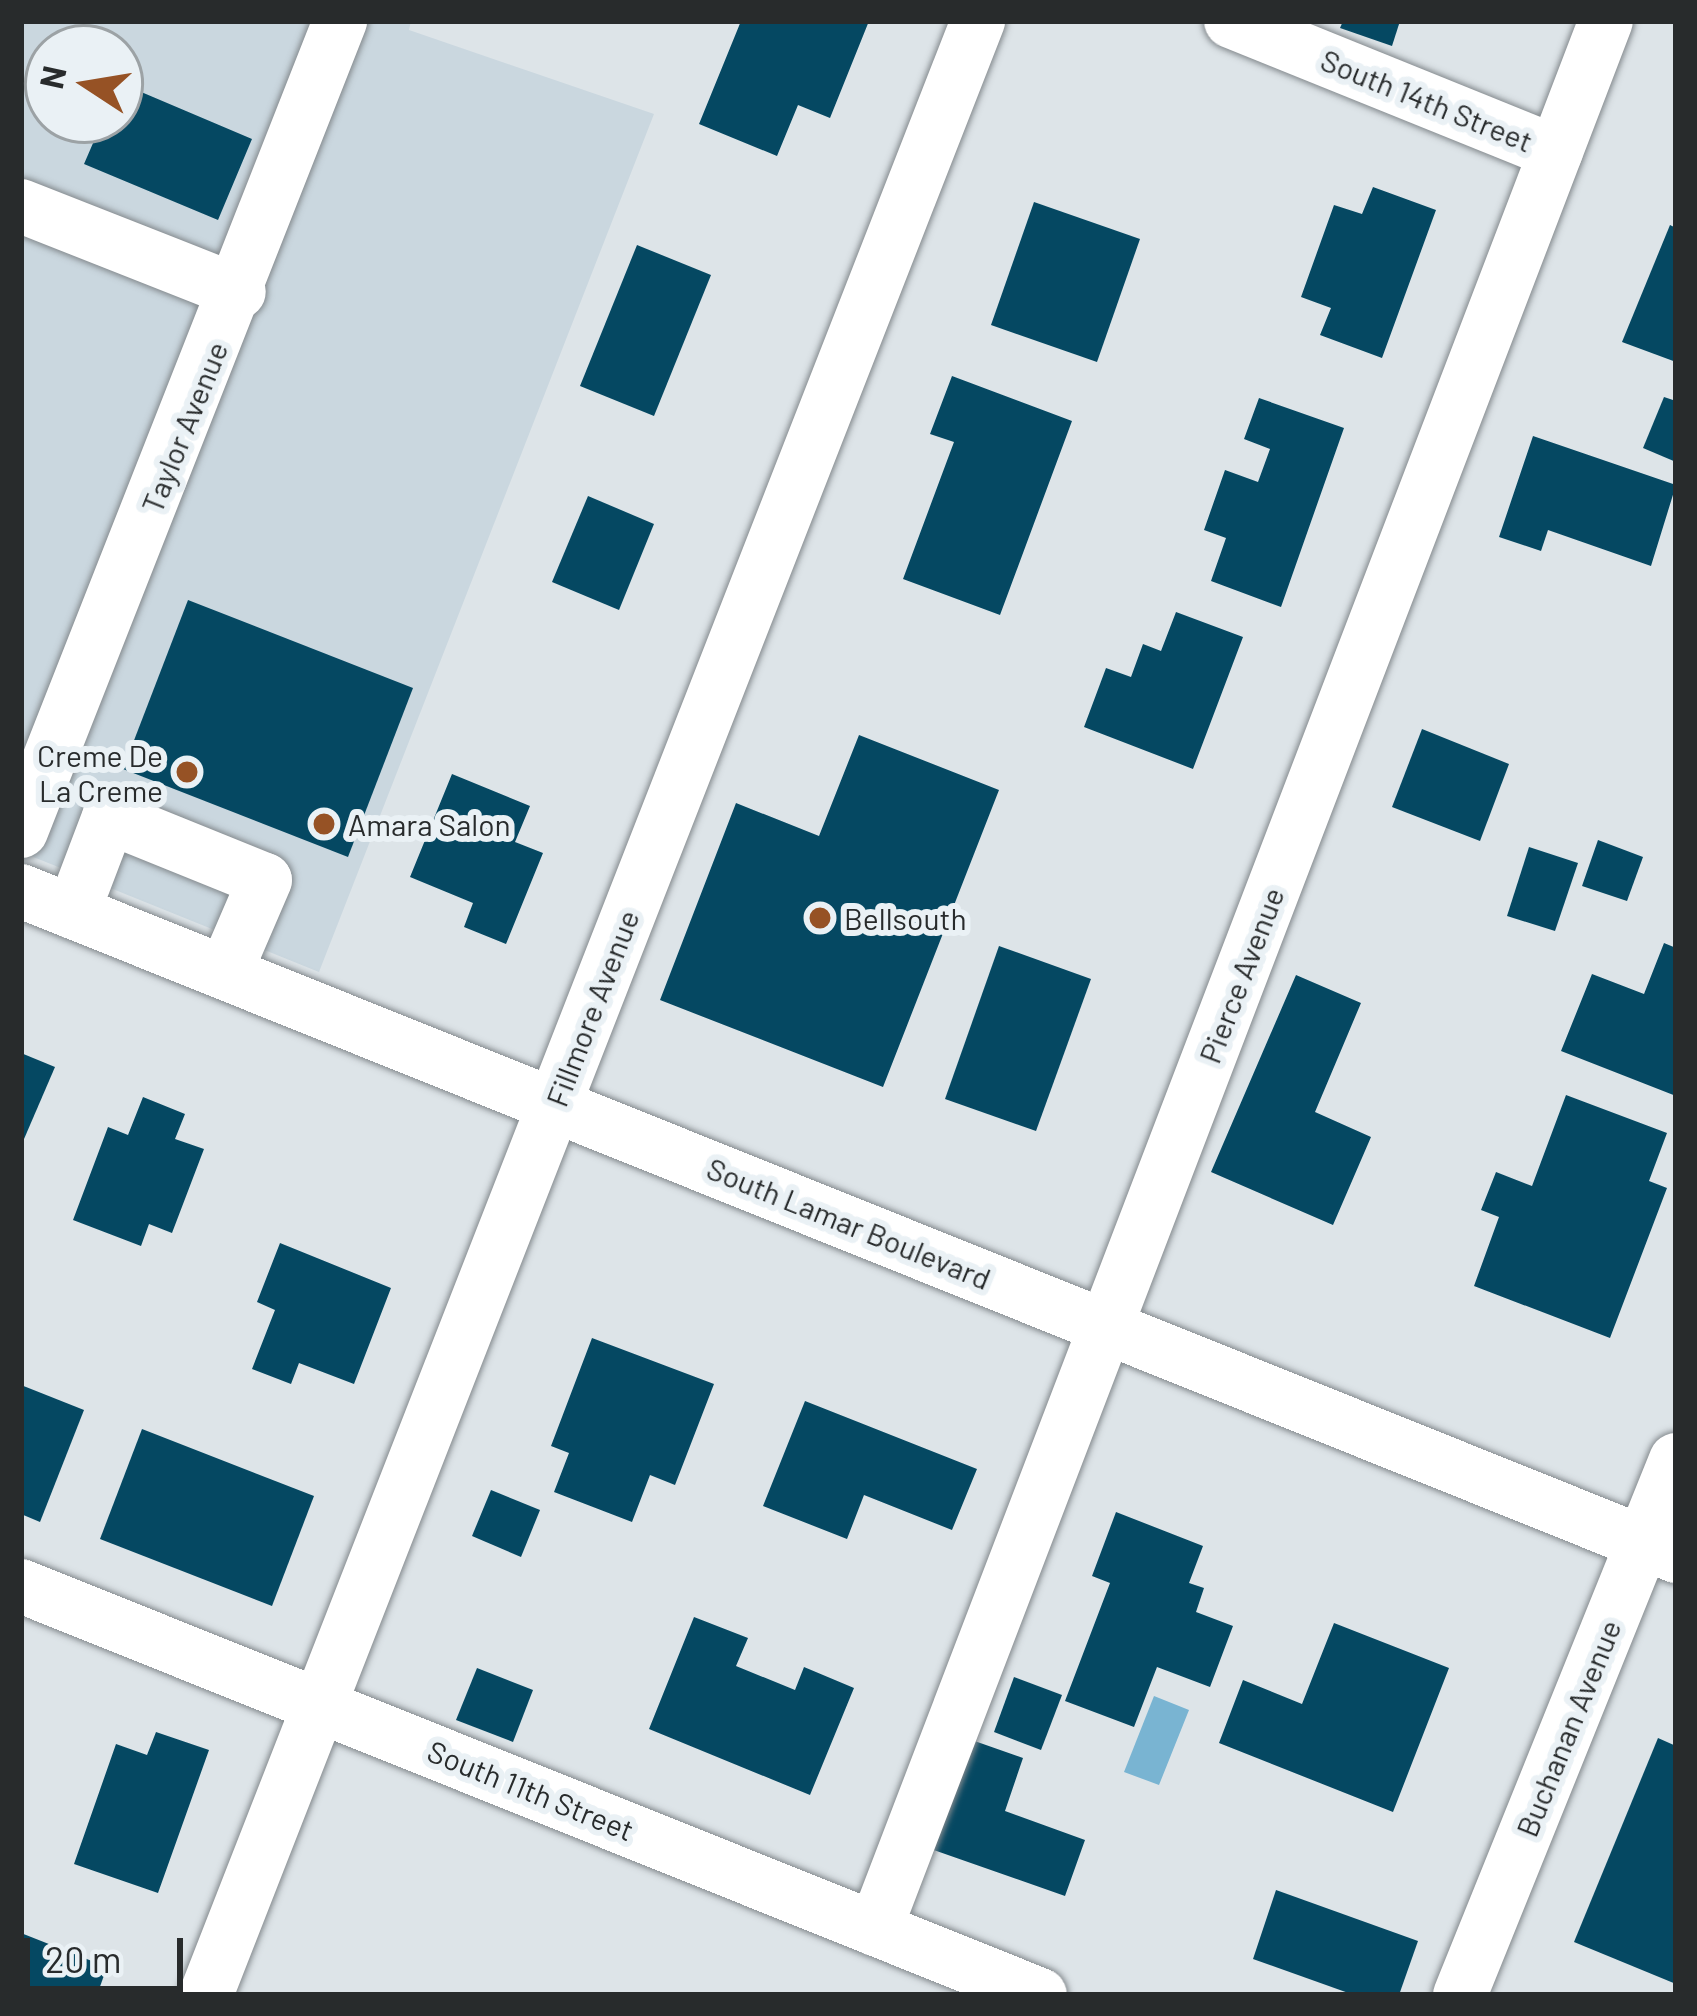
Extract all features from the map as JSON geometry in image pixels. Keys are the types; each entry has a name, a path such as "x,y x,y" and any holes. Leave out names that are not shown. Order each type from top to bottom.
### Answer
{"street":[{"name":"Taylor Avenue","path":"21,831 238,292 340,21"},
{"name":"Fillmore Avenue","path":"206,1995 978,21"},
{"name":"South 14th Street","path":"1232,21 1556,152"},
{"name":"Pierce Avenue","path":"875,1929 1606,21"},
{"path":"21,206 238,292"},
{"path":"73,912 109,817 265,880 225,973"},
{"name":"South Lamar Boulevard","path":"21,891 1659,1549"},
{"name":"Buchanan Avenue","path":"1460,1995 1659,1549 1676,1460"},
{"name":"South 11th Street","path":"21,1586 1040,1995"}],"shaded area":[{"path":"21,21 411,21 409,30 654,114 319,972 21,852"}],"water":[{"path":"1154,1696 1189,1710 1159,1785 1124,1772"}],"building":[{"path":"741,21 869,21 830,118 798,105 777,156 699,124"},
{"path":"1343,21 1400,21 1392,46 1340,28"},
{"path":"144,93 252,139 218,220 84,164 93,144 144,144"},
{"path":"1373,187 1436,210 1382,358 1320,335 1331,308 1301,297 1334,205 1362,214"},
{"path":"1034,202 1140,239 1097,362 991,325"},
{"path":"1670,225 1676,228 1676,362 1622,342"},
{"path":"637,245 711,275 654,416 580,386"},
{"path":"952,376 1072,421 1000,615 903,579 954,442 930,434"},
{"path":"1664,397 1676,401 1676,462 1643,448"},
{"path":"1259,398 1344,428 1281,607 1211,581 1226,538 1204,530 1225,470 1258,482 1270,449 1244,439"},
{"path":"1533,436 1676,485 1651,566 1548,530 1541,551 1499,537"},
{"path":"588,496 654,524 619,610 552,582"},
{"path":"188,600 413,688 348,857 123,769"},
{"path":"1176,612 1243,637 1193,769 1084,727 1106,668 1131,677 1143,644 1161,651"},
{"path":"1422,729 1509,764 1480,841 1392,807"},
{"name":"Bellsouth","path":"859,735 999,790 883,1087 660,1000 736,803 819,836"},
{"path":"452,774 530,806 515,842 543,853 506,944 464,927 473,903 410,877"},
{"path":"1598,840 1643,857 1627,901 1582,886"},
{"path":"1529,847 1578,863 1555,931 1507,916"},
{"path":"1664,943 1676,948 1676,1096 1561,1051 1592,974 1644,994"},
{"path":"999,946 1091,979 1036,1131 945,1099"},
{"path":"1296,975 1361,1003 1315,1112 1371,1137 1333,1225 1211,1172"},
{"path":"21,1053 55,1067 21,1146"},
{"path":"1566,1095 1667,1133 1649,1181 1667,1188 1610,1338 1474,1286 1499,1217 1481,1210 1496,1172 1532,1186"},
{"path":"143,1097 185,1114 175,1139 204,1149 172,1233 149,1224 141,1246 73,1220 108,1127 128,1135"},
{"path":"280,1243 391,1288 354,1384 299,1363 291,1384 252,1369 275,1310 257,1302"},
{"path":"592,1338 714,1384 675,1485 650,1475 632,1522 554,1492 569,1453 551,1446"},
{"path":"21,1385 84,1410 40,1522 21,1514"},
{"path":"805,1401 977,1469 952,1530 864,1495 847,1539 763,1506"},
{"path":"142,1429 314,1496 272,1606 100,1539"},
{"path":"491,1490 540,1510 521,1557 472,1536"},
{"path":"1116,1512 1203,1546 1189,1583 1204,1588 1196,1612 1233,1626 1210,1687 1157,1667 1134,1727 1065,1701 1110,1583 1092,1576"},
{"path":"694,1617 748,1638 736,1666 795,1690 804,1667 854,1688 810,1795 649,1729"},
{"path":"1334,1623 1449,1668 1393,1812 1219,1743 1243,1680 1302,1704"},
{"path":"477,1668 533,1690 513,1742 456,1720"},
{"path":"1014,1677 1062,1695 1041,1750 994,1732"},
{"path":"156,1732 209,1750 158,1893 74,1864 116,1744 147,1755"},
{"path":"966,1738 1023,1758 1005,1811 1085,1840 1065,1896 928,1848"},
{"path":"1658,1738 1676,1746 1676,1984 1574,1942"},
{"path":"1276,1890 1418,1941 1399,1995 1354,1995 1253,1959"},
{"path":"21,1933 107,1967 97,1995 21,1995"}],"place":[{"name":"Creme De La Creme","path":"187,772"},
{"name":"Amara Salon","path":"324,824"},
{"name":"Bellsouth","path":"820,918"}]}
